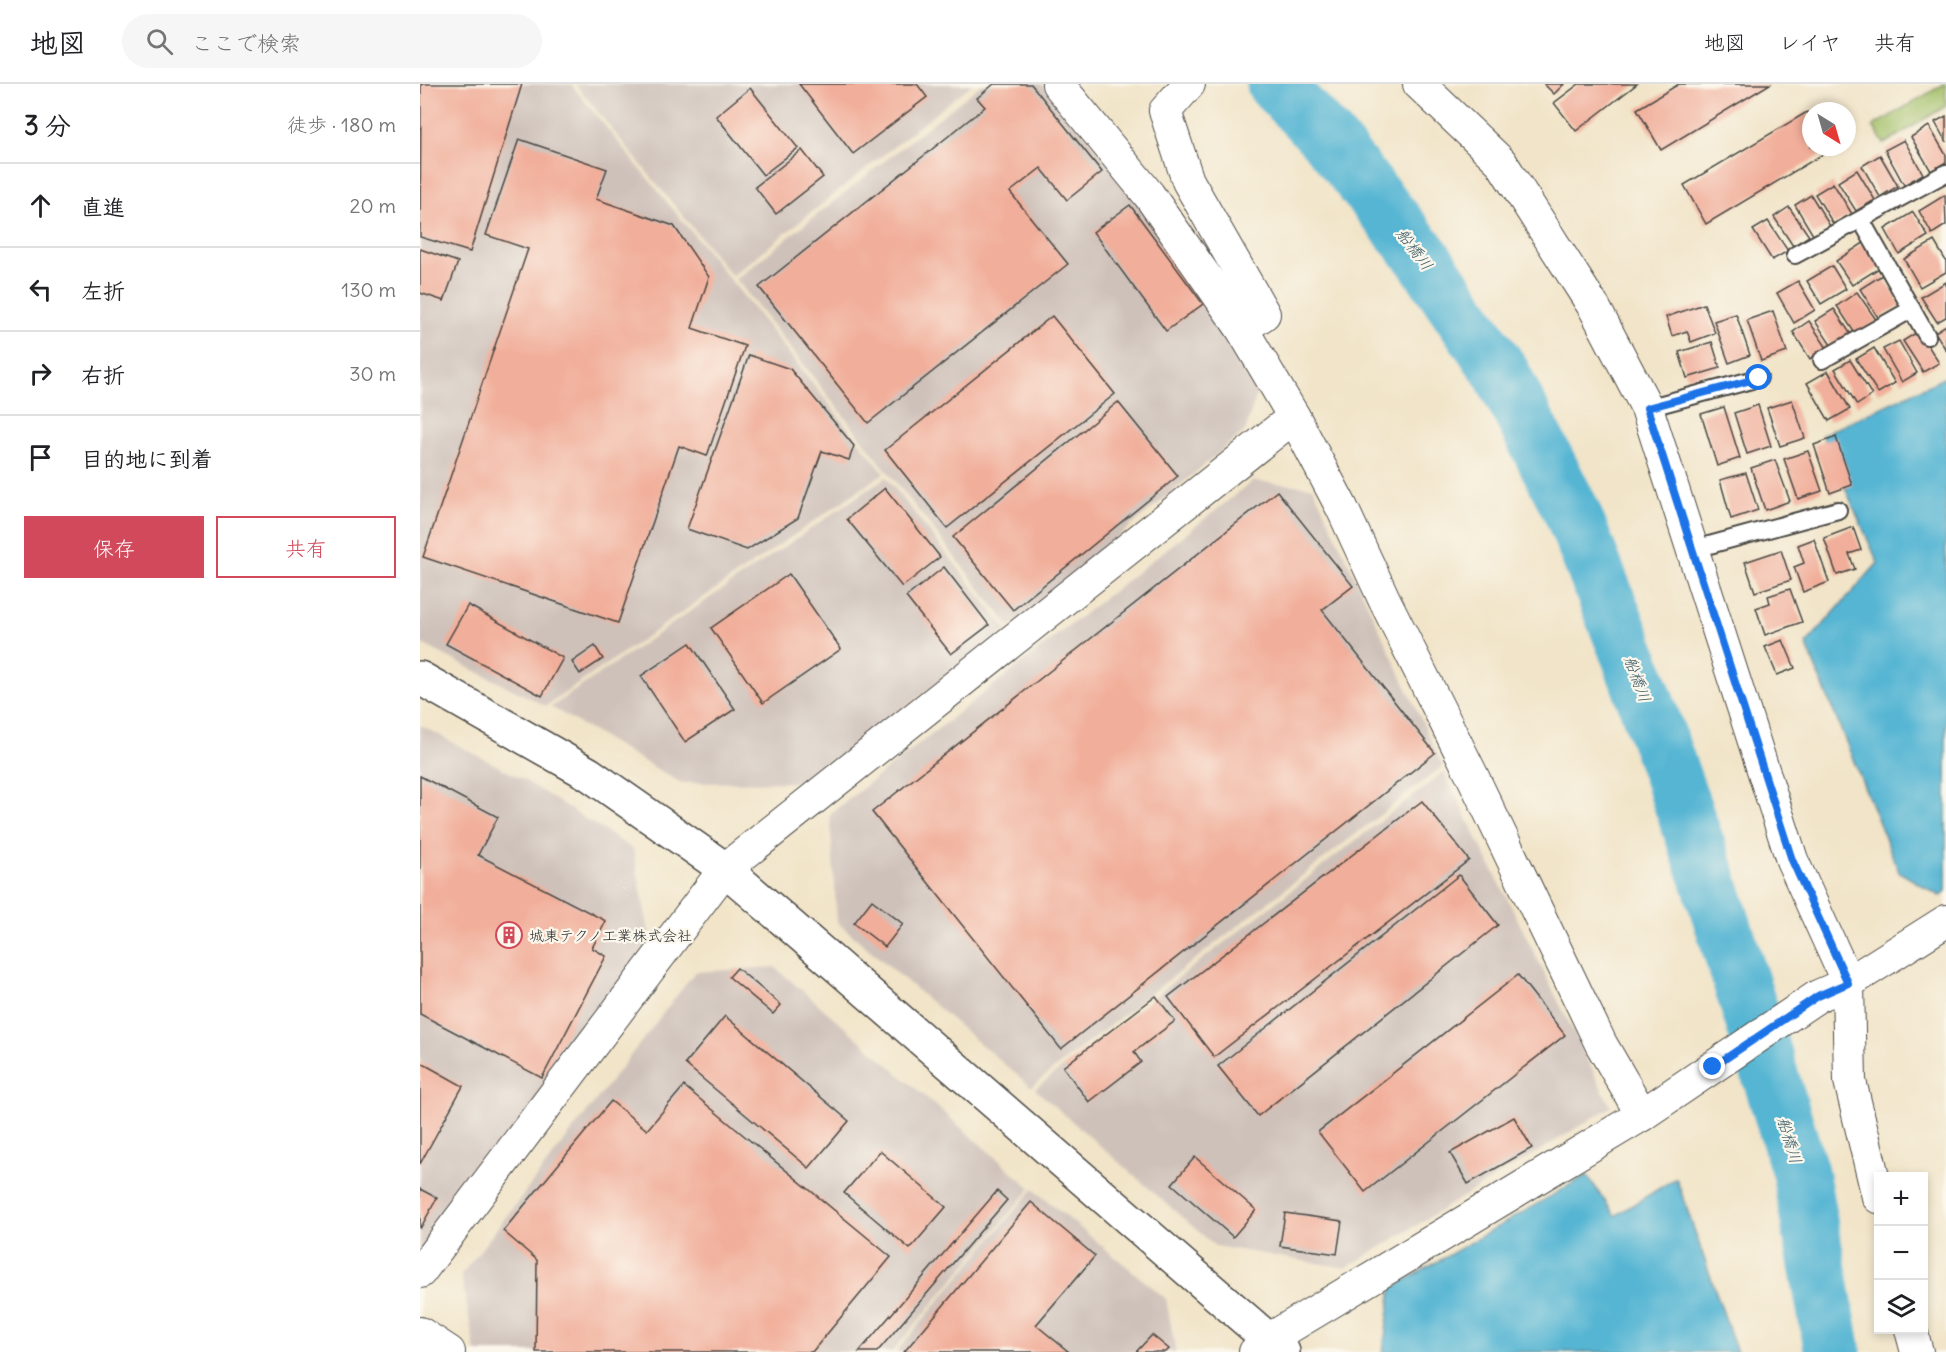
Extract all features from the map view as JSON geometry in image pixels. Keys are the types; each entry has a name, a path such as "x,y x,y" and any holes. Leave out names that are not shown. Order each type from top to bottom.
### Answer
{"street":[{"path":"1058,84 1149,195 1242,329 1294,417 1342,508 1601,1044 1642,1115"},
{"path":"1189,84 1165,111 1188,181 1264,314 1242,329"},
{"path":"1419,84 1501,162 1595,309 1647,408 1792,860 1848,983 1850,1081 1874,1180"},
{"path":"420,1272 725,869 1294,417"},
{"path":"420,678 589,774 725,869 1269,1348 1642,1115 1818,996 1848,983 1946,921"},
{"path":"420,1333 449,1352"},
{"path":"1912,1334 1917,1352"}],"lane":[{"path":"1795,255 1946,173"},
{"path":"1861,220 1927,336"},
{"path":"1822,360 1912,309"},
{"path":"1647,408 1759,378"},
{"path":"1691,550 1838,510"}],"shaded area":[{"path":"420,84 571,84 884,473 546,706 420,643"},
{"path":"575,84 972,84 732,276"},
{"path":"982,84 1042,84 1143,203 1262,377 1245,431 1010,627 736,279"},
{"path":"886,477 1007,630 808,782 681,783 551,707"},
{"path":"1253,481 1313,487 1443,766 1031,1087 837,922 830,814"},
{"path":"420,725 524,780 633,849 652,948 420,1256"},
{"path":"1444,772 1611,1107 1346,1268 1215,1246 1035,1089"},
{"path":"775,967 1031,1188 892,1352 478,1352 475,1350 461,1275 695,972"},
{"path":"1033,1189 1166,1299 1176,1352 896,1352"}],"green space":[{"path":"1946,84 1946,106 1884,144 1873,126"}],"water":[{"path":"1946,377 1946,892 1940,896 1899,872 1806,644 1878,563 1822,435"},
{"path":"1587,1175 1615,1216 1676,1178 1737,1352 1383,1352 1392,1288"}],"building":[{"path":"421,84 522,84 470,252 420,237"},
{"path":"799,84 917,84 927,97 853,154"},
{"path":"994,84 1031,84 1102,172 1067,200 1041,168 1010,192 1068,264 868,423 759,287 985,107 977,98"},
{"path":"1544,84 1564,84 1554,94"},
{"path":"1579,84 1637,84 1576,131 1554,103"},
{"path":"1679,84 1770,84 1661,150 1637,109"},
{"path":"750,88 798,148 763,175 716,116"},
{"path":"1802,115 1802,156 1820,156 1706,224 1684,185"},
{"path":"1946,116 1946,142 1935,122"},
{"path":"1929,126 1946,155 1946,162 1931,171 1911,137"},
{"path":"519,139 607,169 596,199 674,226 709,277 692,328 745,346 707,456 679,446 618,623 423,557 528,249 486,235"},
{"path":"1904,140 1923,174 1904,185 1885,150"},
{"path":"802,150 823,177 776,214 755,187"},
{"path":"1880,155 1898,186 1880,197 1862,166"},
{"path":"1857,170 1875,200 1856,211 1838,182"},
{"path":"1833,183 1852,214 1834,225 1815,194"},
{"path":"1811,195 1830,226 1813,235 1795,205"},
{"path":"1945,195 1946,225 1932,234 1919,211"},
{"path":"1130,205 1203,304 1166,331 1093,232"},
{"path":"1789,207 1809,236 1793,246 1774,217"},
{"path":"1913,212 1928,236 1899,254 1885,229"},
{"path":"1768,221 1788,251 1772,260 1753,230"},
{"path":"1934,241 1946,261 1946,272 1920,287 1904,259"},
{"path":"1865,242 1881,267 1852,285 1836,261"},
{"path":"420,249 458,262 444,301 420,293"},
{"path":"1832,266 1846,289 1821,304 1807,281"},
{"path":"1882,275 1901,305 1879,319 1860,289"},
{"path":"1798,281 1815,310 1794,323 1777,293"},
{"path":"1946,282 1946,317 1937,322 1921,297"},
{"path":"1857,292 1877,321 1856,335 1837,306"},
{"path":"1704,304 1715,333 1691,342 1687,331 1672,336 1666,317"},
{"path":"1834,309 1852,336 1833,348 1815,321"},
{"path":"1773,311 1787,352 1761,361 1747,320"},
{"path":"1736,314 1750,355 1729,363 1714,321"},
{"path":"1052,316 1115,394 947,528 885,450"},
{"path":"1809,321 1827,348 1810,359 1793,332"},
{"path":"1946,325 1946,350 1935,332"},
{"path":"1919,331 1939,363 1923,372 1903,341"},
{"path":"1899,341 1917,373 1902,382 1883,349"},
{"path":"1712,342 1720,368 1687,378 1679,352"},
{"path":"1874,348 1895,383 1878,393 1856,359"},
{"path":"749,355 790,369 854,446 849,460 822,451 798,518 747,550 687,529"},
{"path":"1850,360 1872,395 1857,405 1835,369"},
{"path":"1828,371 1850,409 1829,421 1807,383"},
{"path":"1792,400 1805,438 1780,446 1767,408"},
{"path":"1118,402 1178,476 1013,610 953,537"},
{"path":"1758,405 1771,446 1747,454 1734,413"},
{"path":"1724,407 1740,458 1717,466 1701,414"},
{"path":"1836,437 1852,485 1830,493 1814,445"},
{"path":"1808,451 1822,491 1798,499 1784,459"},
{"path":"1775,460 1790,501 1765,510 1751,468"},
{"path":"1746,473 1758,510 1731,519 1720,480"},
{"path":"885,488 940,557 902,587 847,519"},
{"path":"1277,491 1353,586 1322,610 1435,753 1061,1049 872,812"},
{"path":"1853,527 1861,550 1849,554 1855,569 1837,575 1824,538"},
{"path":"1814,539 1829,582 1803,592 1794,567 1804,563 1798,545"},
{"path":"1781,550 1791,580 1755,592 1745,562"},
{"path":"944,567 989,625 951,654 906,597"},
{"path":"789,574 841,649 763,703 711,628"},
{"path":"1790,589 1802,622 1765,635 1756,608 1770,603 1768,596"},
{"path":"468,605 563,658 542,696 446,644"},
{"path":"1783,640 1795,668 1777,675 1765,647"},
{"path":"690,643 735,709 685,742 641,676"},
{"path":"595,646 603,659 580,674 572,662"},
{"name":"城東テクノ工業株式会社","path":"420,776 498,817 478,855 606,921 592,948 606,956 542,1078 420,1014"},
{"path":"1422,801 1469,860 1214,1057 1168,997"},
{"path":"1459,875 1498,925 1258,1116 1218,1066"},
{"path":"872,900 903,924 885,947 854,923"},
{"path":"737,968 781,1005 773,1014 729,977"},
{"path":"1518,975 1565,1035 1365,1192 1318,1132"},
{"path":"1156,996 1175,1021 1134,1052 1141,1062 1089,1102 1063,1067"},
{"path":"725,1016 849,1121 809,1168 685,1064"},
{"path":"420,1062 463,1086 420,1164"},
{"path":"684,1086 891,1257 812,1352 536,1352 537,1260 503,1231 611,1101 647,1130"},
{"path":"1514,1117 1532,1148 1468,1184 1450,1153"},
{"path":"880,1151 946,1207 910,1249 844,1193"},
{"path":"1195,1157 1256,1210 1233,1237 1172,1184"},
{"path":"420,1189 437,1198 420,1229"},
{"path":"997,1191 1007,1200 877,1352 859,1352"},
{"path":"1031,1202 1095,1256 1036,1325 1069,1352 904,1352"},
{"path":"1285,1213 1342,1221 1337,1254 1280,1246"},
{"path":"1152,1335 1169,1349 1166,1352 1136,1352"}],"waterway":[{"name":"船橋川","path":"1275,84 1329,140 1422,256 1501,372 1572,512 1631,660 1709,880 1754,1023 1800,1172 1833,1352"}],"place":[{"name":"城東テクノ工業株式会社","path":"509,935"}],"route":[{"path":"1713,1067 1818,996 1848,983 1792,860 1647,408 1759,378"}]}
